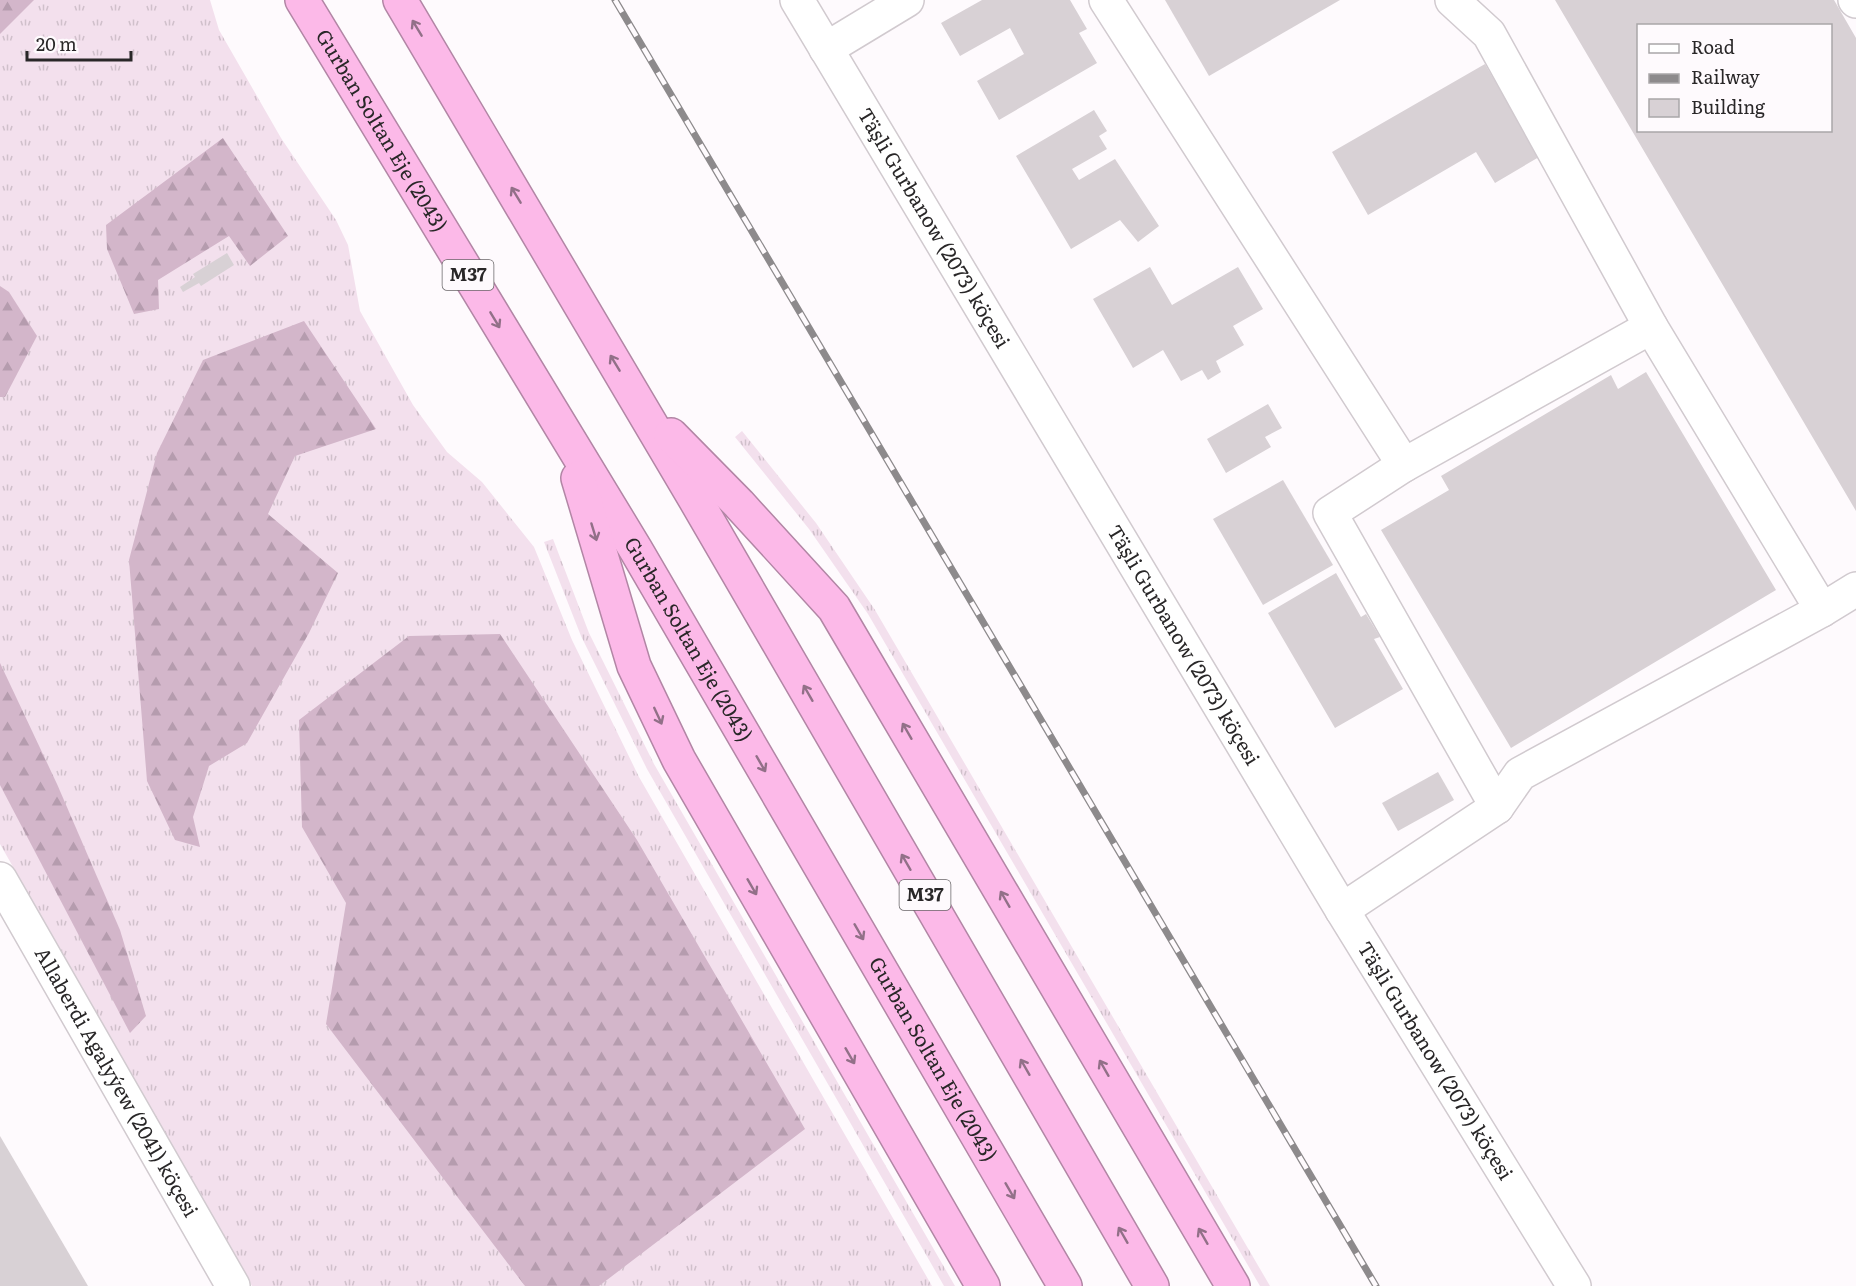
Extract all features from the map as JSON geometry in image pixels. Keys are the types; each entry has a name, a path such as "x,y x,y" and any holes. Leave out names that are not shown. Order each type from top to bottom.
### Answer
{"highway":[{"name":"Gurban Soltan Eje (2043)","path":"302,0 636,550 1065,1286"},
{"name":"M37","path":"400,0 698,504 1152,1286"},
{"path":"637,400 739,504 834,608 1233,1286"},
{"path":"565,436 634,666 678,760 983,1286"}],"street":[{"name":"Täşli Gurbanow (2073) köçesi","path":"797,0 1342,909 1574,1286"},
{"path":"826,49 907,0"},
{"path":"1106,0 1404,465"},
{"path":"1452,0 1489,34 1651,327 1822,610"},
{"path":"1497,807 1330,513 1404,465 1651,327"},
{"path":"1342,909 1497,807 1520,774 1822,610 1856,589"},
{"name":"Allaberdi Agalyýew (2041) köçesi","path":"0,879 233,1286"}],"green space":[{"path":"0,0 210,0 219,30 281,138 336,220 348,245 360,311 413,405 447,452 482,482 534,547 572,640 639,777 932,1286 252,1286 0,844"},
{"path":"0,0 34,0 0,34"},
{"path":"223,138 288,236 250,266 229,236 158,280 159,309 134,314 107,249 106,225"},
{"path":"0,286 9,292 37,336 5,397 0,397"},
{"path":"304,321 376,429 295,456 268,514 338,573 309,633 247,743 209,766 193,817 200,847 175,840 147,781 129,560 157,453 203,360"},
{"path":"742,431 816,523 875,610 1270,1286 1260,1286 868,614 809,529 735,437"},
{"path":"553,539 589,633 654,764 955,1286 944,1286 647,769 581,636 544,542"},
{"path":"500,634 637,840 805,1129 599,1286 525,1286 326,1024 346,903 302,827 299,720 409,636"},
{"path":"0,663 57,784 120,930 146,1016 130,1033 0,785"}],"building":[{"path":"982,0 1070,0 1087,29 1079,33 1097,63 999,120 977,81 1024,54 1010,28 960,56 941,23"},
{"path":"1165,0 1340,0 1209,76"},
{"path":"1555,0 1834,0 1856,38 1856,511"},
{"path":"1485,64 1539,157 1495,183 1476,152 1368,215 1332,152"},
{"path":"1094,110 1107,131 1099,136 1107,149 1072,169 1079,180 1115,159 1159,226 1138,242 1120,220 1071,249 1016,156"},
{"path":"227,253 234,265 201,286 199,283 183,292 180,287 195,277 193,274"},
{"path":"1150,267 1172,305 1238,267 1263,309 1233,326 1244,345 1216,361 1221,372 1208,380 1202,370 1181,381 1163,350 1133,368 1093,299"},
{"path":"1646,372 1776,590 1511,748 1381,530 1449,490 1441,476 1611,375 1618,389"},
{"path":"1268,404 1282,428 1265,437 1271,447 1226,473 1207,439"},
{"path":"1283,480 1333,565 1263,605 1213,519"},
{"path":"1336,573 1361,617 1366,614 1380,637 1374,639 1403,689 1335,728 1268,613"},
{"path":"1438,772 1454,800 1398,831 1382,803"},
{"path":"0,1136 88,1286 0,1286"}],"railway":[{"path":"615,0 1376,1286"}]}
